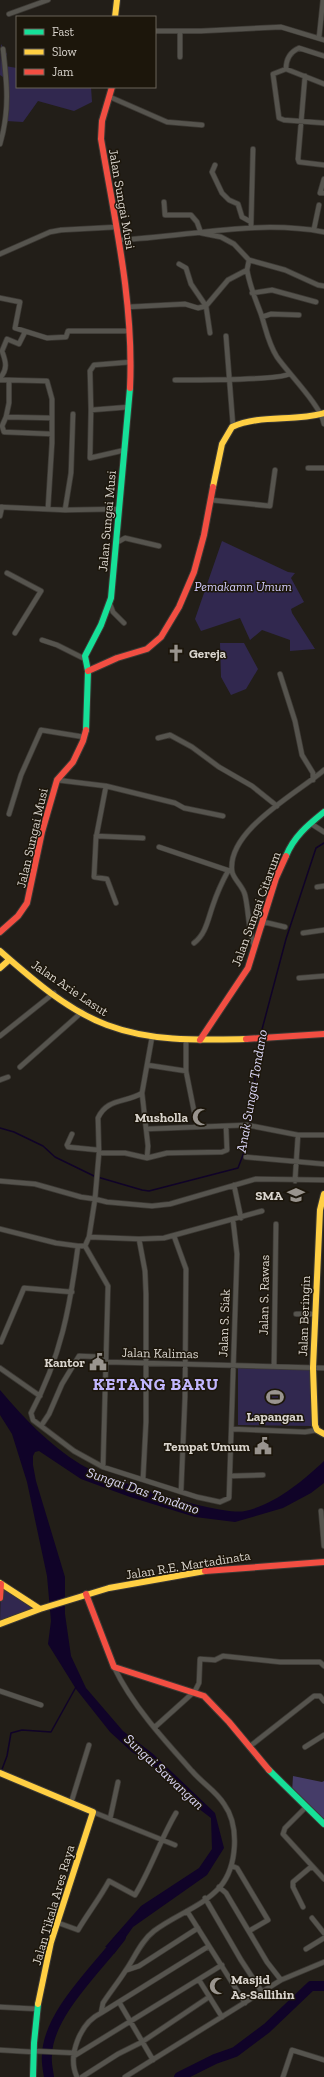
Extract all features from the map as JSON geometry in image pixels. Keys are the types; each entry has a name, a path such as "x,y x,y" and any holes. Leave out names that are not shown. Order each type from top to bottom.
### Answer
{"main road":[{"path":"115,16 117,0"},
{"name":"Jalan Sungai Musi","path":"0,932 18,916 27,903 42,832 57,780 73,762 84,737 87,725 88,671 85,659 86,653 110,604 129,407 131,362 127,307 119,240 101,139 101,125 112,88"},
{"path":"88,671 122,656 144,651 160,638 176,614 190,585 201,547 224,437 233,426 323,414"},
{"name":"Jalan Sungai Citarum","path":"200,1040 248,968 276,878 291,844 297,834 324,812"},
{"name":"Jalan Arie Lasut","path":"0,951 9,960 54,994 82,1012 106,1025 127,1032 152,1037 186,1040 267,1039 324,1034"},
{"path":"0,968 9,960"},
{"name":"Jalan Beringin","path":"317,1430 314,1418 312,1368 314,1314 324,1194"},
{"path":"317,1430 324,1434"},
{"name":"Jalan R.E. Martadinata","path":"42,1609 84,1595 227,1568 324,1562"},
{"path":"0,1584 0,1598"},
{"path":"0,1584 42,1609"},
{"path":"84,1595 114,1667 195,1691 210,1700 262,1764 324,1824"},
{"path":"0,1624 42,1609"},
{"path":"2,1775 93,1812"},
{"name":"Jalan Tikala Ares Raya","path":"34,2077 33,2052 40,1978 46,1947 56,1922 93,1812"}],"street":[{"path":"9,14 48,0"},
{"path":"156,31 281,27 321,39 323,0"},
{"path":"180,31 180,57"},
{"path":"286,69 289,57 299,48 324,56"},
{"path":"0,144 6,126 8,94 3,49"},
{"path":"324,84 286,69 273,74 280,118 284,120 324,123"},
{"path":"305,76 298,161 303,164 324,165"},
{"path":"110,97 167,122 202,125"},
{"path":"251,224 253,149"},
{"path":"215,165 212,172 222,194 228,200 238,204 242,217 251,224"},
{"path":"324,180 320,193 324,193"},
{"path":"164,202 164,214 192,216 197,222 201,233"},
{"path":"314,229 319,205"},
{"path":"119,240 158,239 251,224 289,226 314,229 324,232"},
{"path":"0,254 50,232 72,229 117,227"},
{"path":"201,233 221,237 234,244 249,260 285,270 318,285 324,286"},
{"path":"249,260 247,270 252,293 262,317 266,335 271,347 289,374 323,414 324,424"},
{"path":"179,264 186,268 191,284 206,306 210,333"},
{"path":"127,307 185,304 198,308 206,306 228,280 238,273 247,270"},
{"path":"252,293 272,290 316,302"},
{"path":"0,298 20,302 14,327 25,332 47,338 66,337 68,331 129,331"},
{"path":"262,317 271,314 299,315"},
{"path":"25,332 19,344 7,340 2,351 6,369 0,379 48,381 52,399 52,434 48,508"},
{"path":"226,336 233,426"},
{"path":"125,450 90,458 90,371 91,367 99,364 131,362"},
{"path":"175,380 286,376 289,374"},
{"path":"9,380 9,404 2,426 4,432 52,434"},
{"path":"91,410 129,407"},
{"path":"65,510 71,473 73,414"},
{"path":"6,417 52,418"},
{"path":"308,468 324,468"},
{"path":"211,500 270,506 276,470"},
{"path":"0,516 1,507 48,508 65,510 119,509"},
{"path":"116,543 125,538 158,546"},
{"path":"7,573 41,591 15,633"},
{"path":"110,604 113,612 124,623"},
{"path":"42,640 57,645 85,659"},
{"path":"280,674 295,721 302,755 313,773 313,780"},
{"path":"9,814 21,775 41,730 84,737"},
{"path":"158,738 170,735 192,746 219,767 252,786 277,806"},
{"path":"194,943 203,934 217,895 230,871 235,851 239,843 277,806 297,789 313,780 324,770"},
{"path":"57,780 106,786 175,803 184,808 223,816"},
{"path":"106,786 96,836 94,877 107,879 116,903"},
{"path":"310,823 324,832"},
{"path":"96,836 143,838"},
{"path":"159,847 230,871 244,892 248,929 254,946"},
{"path":"317,887 324,886"},
{"path":"261,927 264,922 285,927"},
{"path":"303,933 324,930"},
{"path":"299,978 324,976"},
{"path":"0,1036 54,994"},
{"path":"20,1067 82,1012"},
{"path":"147,1158 148,1152 142,1093 152,1037"},
{"path":"186,1040 186,1071 196,1126"},
{"path":"147,1065 186,1071"},
{"path":"0,1080 8,1077"},
{"path":"0,1229 56,1243 85,1246 89,1237 98,1173 100,1133 99,1115 114,1101 132,1098 142,1093"},
{"path":"146,1129 249,1125 298,1135 324,1135"},
{"path":"72,1134 67,1145 68,1147 126,1153 147,1158 167,1153 225,1151 228,1146 226,1126"},
{"path":"295,1181 298,1135"},
{"path":"246,1157 324,1164"},
{"path":"0,1181 35,1184 81,1197 107,1202 152,1206 170,1204 234,1185 263,1179 295,1181 324,1180"},
{"path":"234,1185 241,1218"},
{"path":"89,1237 139,1239 174,1236 262,1211"},
{"name":"Jalan S. Siak","path":"181,1492 220,1502 229,1498 233,1429 233,1365 237,1254 233,1220"},
{"name":"Jalan S. Rawas","path":"274,1366 276,1224"},
{"path":"78,1246 66,1323 57,1353 40,1396 30,1413 33,1420 74,1451 103,1466 181,1492 186,1269 174,1236"},
{"path":"139,1239 146,1271 146,1422 143,1479"},
{"name":"Jalan Kalimas","path":"85,1246 108,1286 107,1361 324,1368"},
{"path":"1,1342 24,1288 72,1292"},
{"path":"296,1314 314,1314"},
{"path":"41,1426 49,1414 62,1384 79,1356 104,1357 107,1361 103,1466"},
{"path":"0,1368 40,1396"},
{"path":"233,1429 305,1432 317,1430"},
{"path":"230,1476 263,1475"},
{"path":"321,1511 324,1546"},
{"path":"155,1727 195,1691 199,1683 200,1659 215,1660 223,1656 280,1662 317,1661 324,1666"},
{"path":"101,2014 103,2003 150,1934 187,1912 219,1887 232,1866 234,1847 232,1827 225,1804 193,1772 155,1727 125,1687 114,1667"},
{"path":"0,1691 41,1705"},
{"path":"249,1747 314,1696 320,1696 324,1701"},
{"path":"305,1747 324,1735"},
{"path":"71,1803 89,1745"},
{"path":"110,1819 118,1782"},
{"path":"306,1807 285,1828 283,1834 324,1878"},
{"path":"93,1812 174,1845"},
{"path":"56,1922 78,1930 91,1908 98,1901 109,1880 135,1895 148,1873 161,1840 176,1813"},
{"path":"232,1866 237,1868 268,1920 249,1931"},
{"path":"303,1907 293,1887 294,1882 312,1866"},
{"path":"219,1887 226,1893 267,1962 281,1980"},
{"path":"205,1898 241,1960 262,1992"},
{"path":"187,1912 245,2002"},
{"path":"312,1918 324,1933"},
{"path":"126,1970 139,1966 198,1928"},
{"path":"306,1949 324,1938"},
{"path":"77,2077 73,2068 74,2055 79,2039 88,2021 209,1946"},
{"path":"125,2077 281,1980 324,1962"},
{"path":"0,2050 55,2052 74,2055 222,1965"},
{"path":"199,1980 222,2017"},
{"path":"82,2077 118,2054 142,2042 209,1998"},
{"path":"119,2002 153,2060"},
{"path":"0,2007 38,2009"},
{"path":"283,2077 292,2050 324,2060"}],"green space":[{"path":"1,44 7,54 5,66 16,68 16,88 91,88 92,102 74,111 38,101 23,122 6,121 6,79 0,75"},
{"name":"Pemakamn Umum","path":"222,541 288,572 295,573 291,578 304,602 291,609 292,613 315,649 290,651 290,640 262,630 250,640 240,618 201,631 195,619"},
{"path":"220,643 244,643 258,669 246,689 231,695 221,677"},
{"name":"Lapangan","path":"238,1368 311,1369 312,1426 238,1425"},
{"path":"1,1586 37,1609 0,1622"}],"shaded area":[{"path":"293,1776 322,1782 324,1781 324,1820 292,1793"}],"water":[{"name":"Sungai Das Tondano","path":"0,1390 18,1411 47,1440 80,1464 136,1487 212,1508 245,1511 256,1508 288,1491 324,1461 324,1483 311,1493 283,1508 235,1522 195,1517 130,1497 81,1479 39,1451 35,1452 33,1456 36,1481 65,1577 65,1614 71,1656 86,1688 123,1731 152,1753 215,1813 224,1848 207,1875 133,1927 114,1954 114,1947 105,1947 141,1906 199,1868 212,1849 211,1818 186,1799 147,1761 132,1752 110,1732 76,1689 48,1644 51,1621 47,1576 27,1482 12,1434 0,1415"}],"waterway":[{"name":"Anak Sungai Tondano","path":"260,1037 286,939 316,848 324,843"},
{"name":"Anak Sungai Tondano","path":"0,1128 14,1132 43,1146 55,1157 94,1176 142,1190 149,1191 238,1168 246,1147 260,1040"},
{"path":"1,1772 7,1756 11,1733 22,1730 51,1732 76,1687"},
{"name":"Sungai Sawangan","path":"49,2077 47,2063 49,2039 56,2024 75,1993 121,1937"},
{"name":"Sungai Sawangan","path":"179,2077 215,2059 235,2052 267,2028 311,1986 324,1986"}],"traffic: fast":[{"path":"86,730 88,671 85,656 101,625 111,598 130,388"},
{"path":"286,856 297,837 307,826 324,812"},
{"path":"269,1770 324,1824"},
{"path":"33,2077 34,2043 38,2004"}],"traffic: slow":[{"path":"115,16 117,0"},
{"path":"213,487 222,444 232,427 243,423 266,419 313,416 324,413"},
{"path":"0,951 50,993 92,1019 107,1025 124,1031 176,1039 246,1039"},
{"path":"0,968 9,960"},
{"path":"324,1194 320,1210 313,1368 315,1425 317,1430 324,1434"},
{"path":"0,1583 40,1609 109,1588 205,1571"},
{"path":"0,1624 40,1609"},
{"path":"0,1773 93,1812 51,1942 38,2004"}],"traffic: jam":[{"path":"112,88 102,121 101,139 126,294 129,325 130,388"},
{"path":"88,671 117,658 147,649 161,637 179,607 194,572 204,535 213,487"},
{"path":"0,932 18,916 27,903 42,832 57,780 73,762 83,741 86,730"},
{"path":"200,1040 248,968 276,878 286,856"},
{"path":"246,1039 324,1034"},
{"path":"205,1571 324,1562"},
{"path":"0,1598 1,1584"},
{"path":"86,1594 114,1667 204,1696 229,1722 269,1770"}],"place":[{"name":"Gereja","path":"176,653"},
{"name":"Musholla","path":"201,1117"},
{"name":"SMA","path":"296,1195"},
{"name":"Kantor","path":"98,1362"},
{"name":"Lapangan","path":"275,1397"},
{"name":"Tempat Umum","path":"263,1446"},
{"name":"Masjid As-Sallihin","path":"218,1986"}],"district":[{"name":"KETANG BARU","path":"156,1384"}]}
